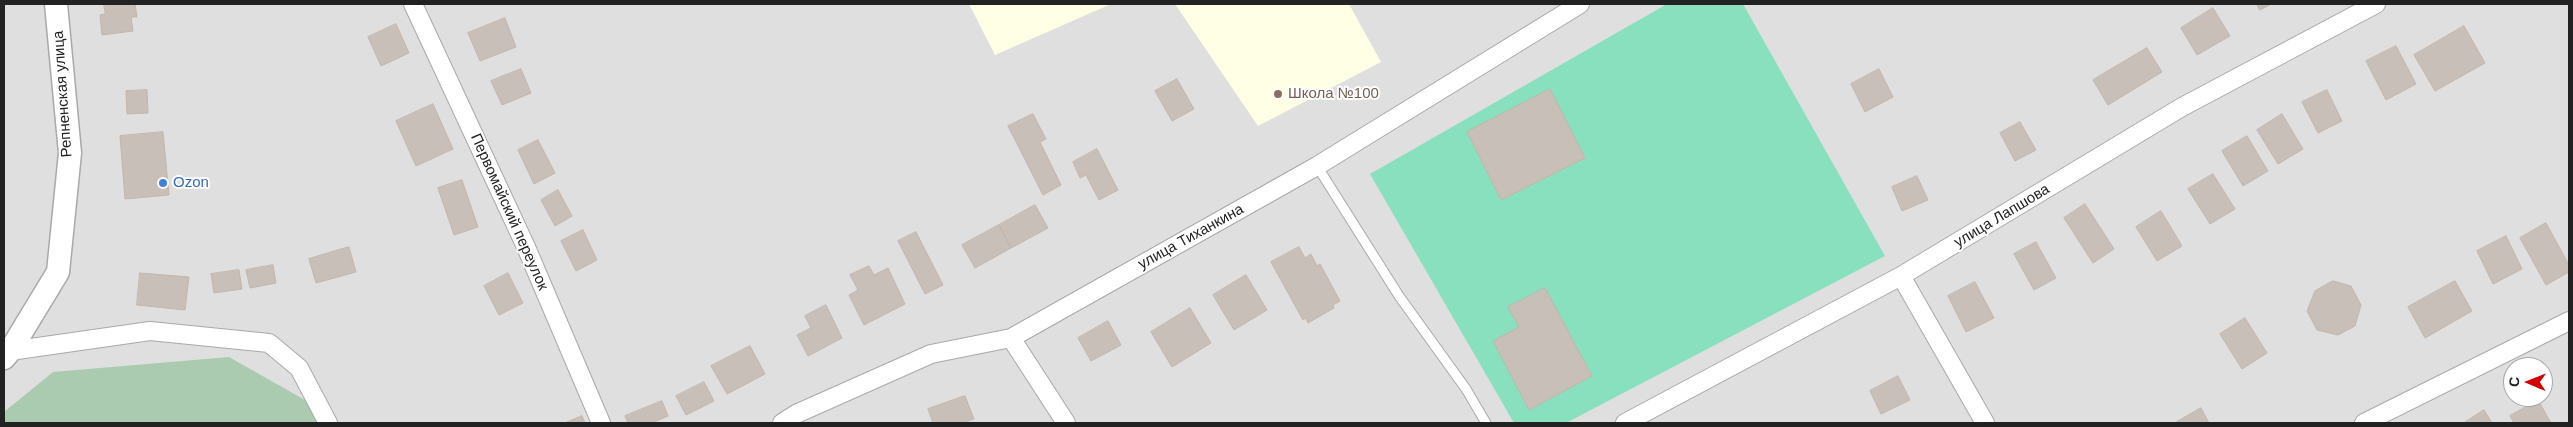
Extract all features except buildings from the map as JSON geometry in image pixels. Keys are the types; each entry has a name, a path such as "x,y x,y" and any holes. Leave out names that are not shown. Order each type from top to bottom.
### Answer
{"street":[{"name":"Репненская улица","path":"6,352 58,272 70,153 56,4"},
{"name":"Первомайский переулок","path":"413,4 526,247 600,423"},
{"name":"улица Тиханкина","path":"782,423 796,414 931,354 1011,338 1317,166 1580,4"},
{"name":"улица Лапшова","path":"1625,423 1901,276 2182,107 2376,4"},
{"path":"1901,276 1985,423"},
{"path":"2364,423 2569,321"},
{"path":"6,352 150,331 269,343 299,368 328,423"},
{"path":"1011,338 1066,423"}],"lane":[{"path":"1317,166 1399,296 1466,389 1486,423"}],"shaded area":[{"path":"4,4 2569,4 2569,423 4,423"},
{"path":"969,4 1111,4 995,55"},
{"name":"Школа №100","path":"1175,4 1349,4 1381,62 1258,126"},
{"path":"229,357 312,404 318,423 4,423 4,412 53,372"}],"green space":[{"path":"1667,4 1743,4 1885,256 1566,423 1514,423 1370,174"}],"place":[{"name":"Школа №100","path":"1278,94"},
{"name":"Ozon","path":"163,183"}]}
